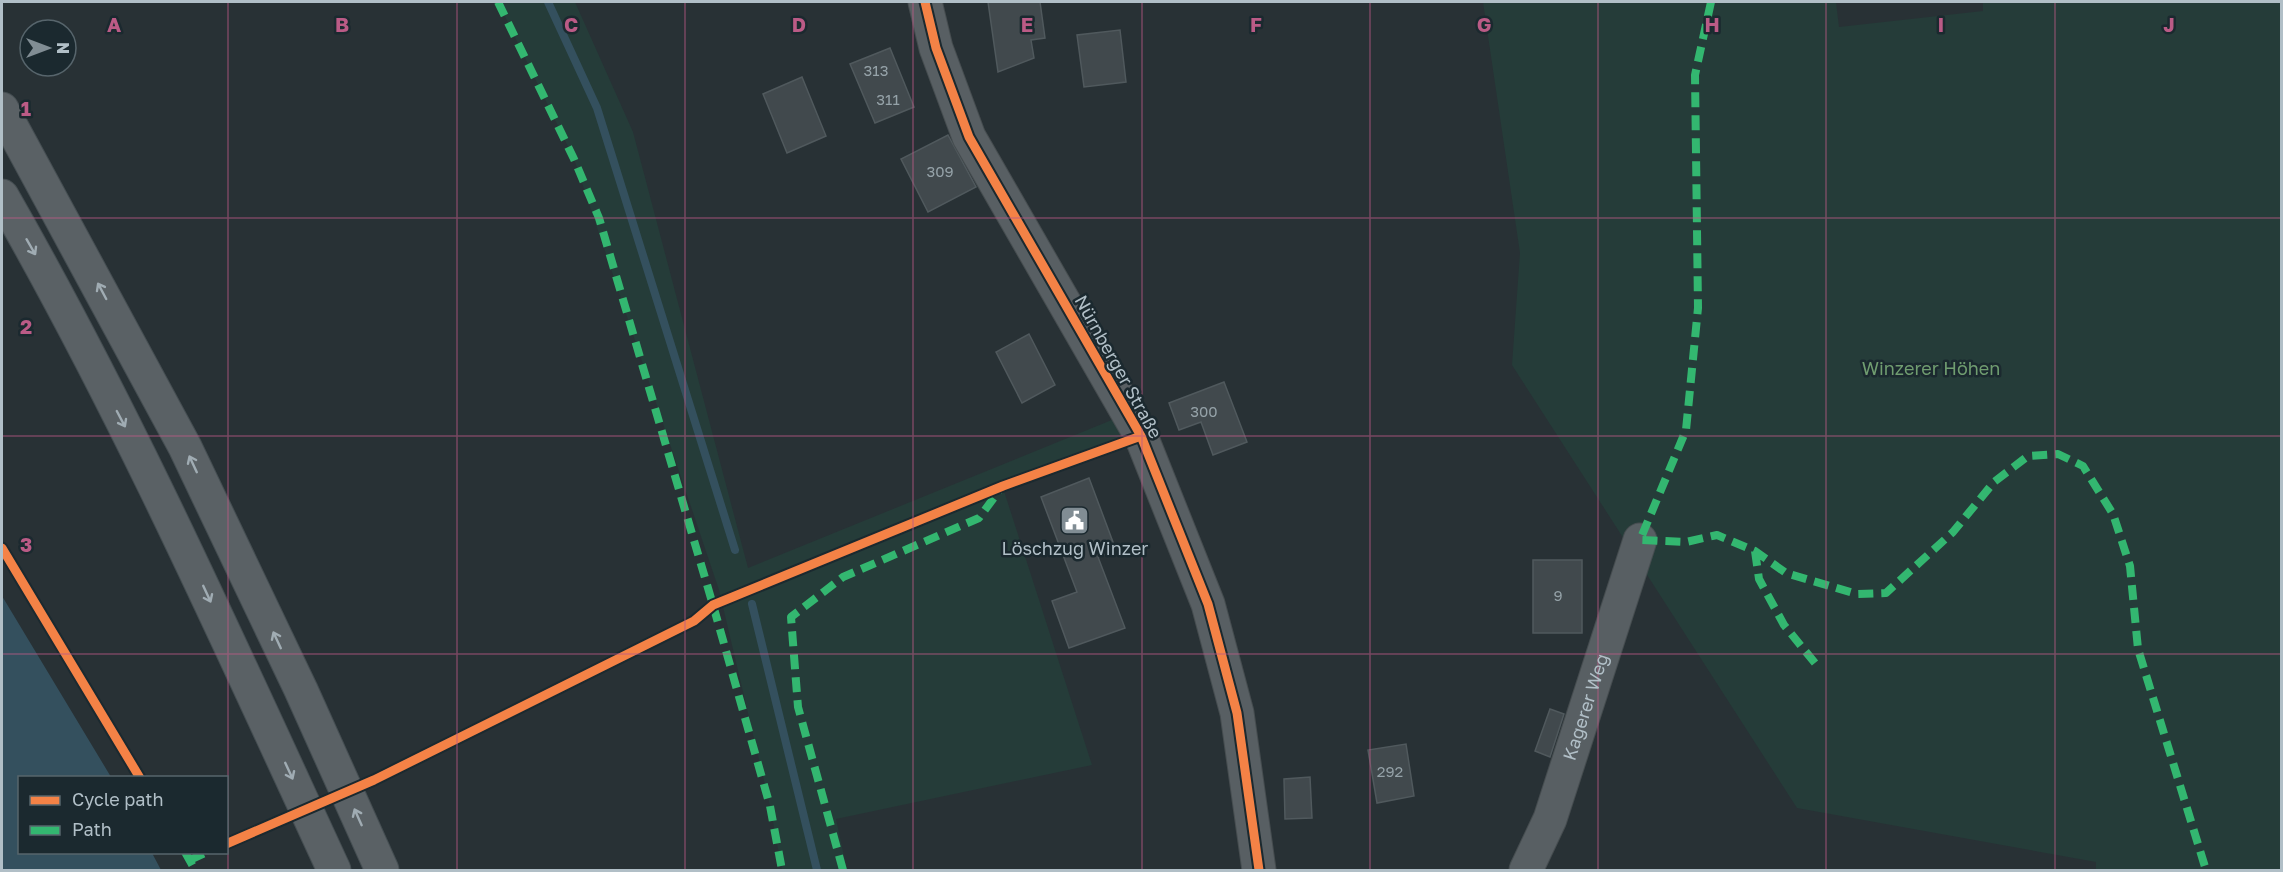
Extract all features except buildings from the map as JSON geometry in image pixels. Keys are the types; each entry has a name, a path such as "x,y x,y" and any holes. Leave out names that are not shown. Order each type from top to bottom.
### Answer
{"main road":[{"path":"2,109 185,447 301,690 382,870"},
{"path":"2,196 40,263 158,489 334,870"}],"street":[{"name":"Nürnberger Straße","path":"925,2 936,48 969,137 1141,436 1208,603 1237,713 1259,870"},
{"name":"Kagerer Weg","path":"1526,870 1550,819 1640,540"}],"green space":[{"path":"498,2 575,2 633,132 748,568 1129,413 1141,436 1004,491 1092,765 836,819 847,870 782,870 770,806 719,590 574,159"},
{"name":"Winzerer Höhen","path":"1483,2 1836,2 1839,27 1983,11 1983,2 2281,2 2281,870 2096,870 2096,862 1797,808 1512,365 1520,253"}],"water":[{"path":"2,596 110,776 18,776 18,854 153,854 161,870 2,870"}],"waterway":[{"path":"548,2 597,108 735,550"},
{"path":"752,604 817,870"}],"marked path":[{"path":"498,2 574,159 599,218 770,806 782,870"},
{"path":"1711,2 1695,75 1698,308 1686,430 1640,540 1686,542 1717,535 1755,551 1786,573 1857,594 1886,593 1953,532 1994,482 2028,456 2058,454 2083,466 2113,514 2130,566 2138,649 2206,870"},
{"path":"843,870 798,707 791,617 843,577 979,518 1001,488"},
{"path":"1755,551 1759,579 1784,625 1815,663"},
{"path":"186,854 195,870"},
{"path":"190,860 203,854"}],"cycle path":[{"path":"925,2 936,48 969,137 1141,436 1208,604 1237,713 1259,870"},
{"path":"228,843 374,780 694,621 713,605 1003,486 1141,436"},
{"path":"2,548 139,776"}],"place":[{"name":"Löschzug Winzer","path":"1075,520"}]}
